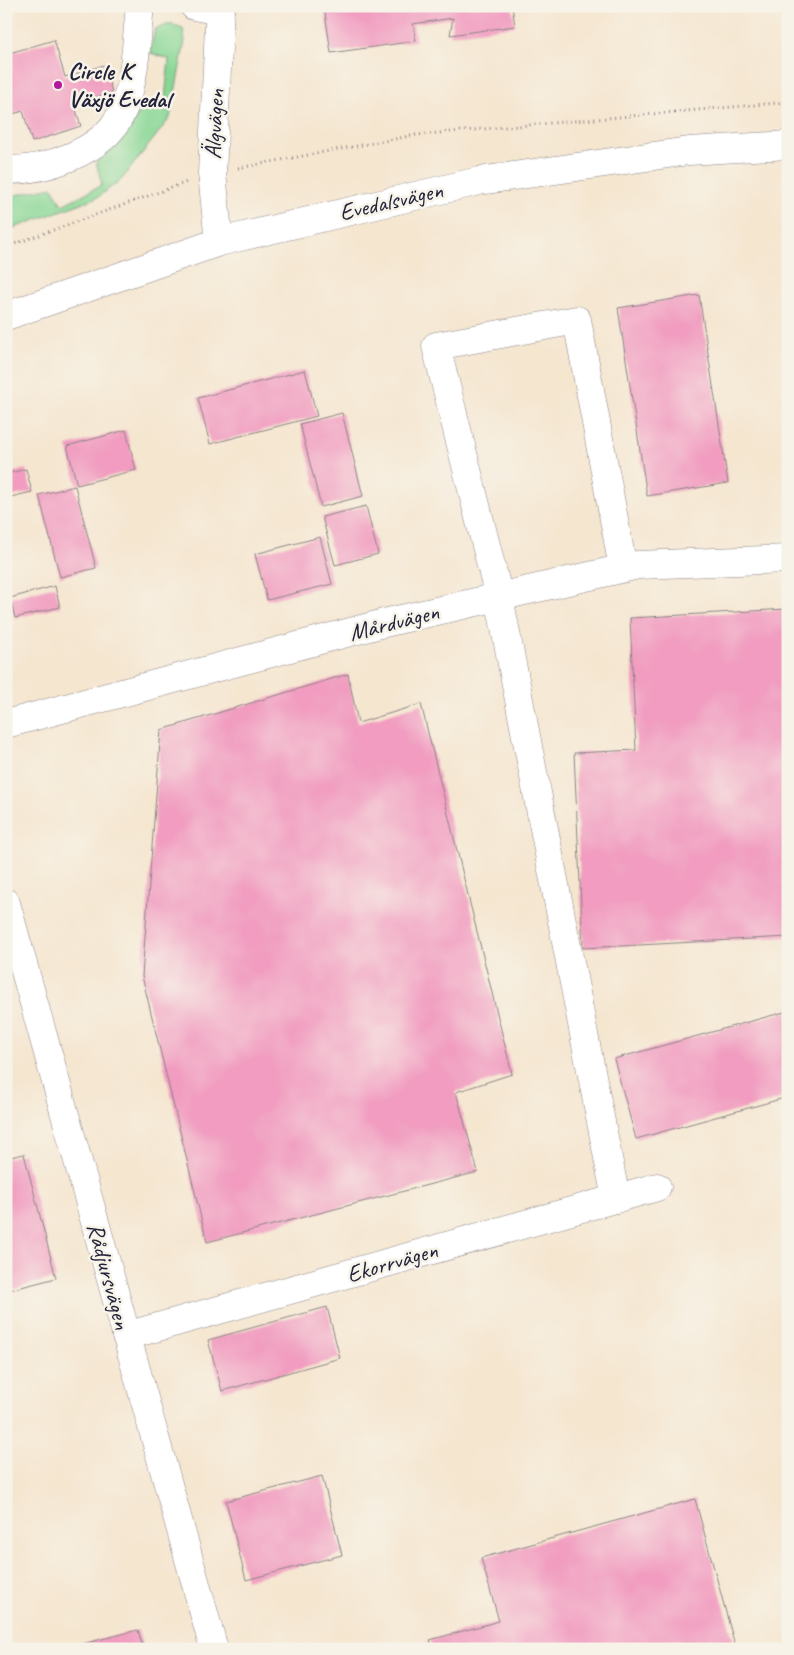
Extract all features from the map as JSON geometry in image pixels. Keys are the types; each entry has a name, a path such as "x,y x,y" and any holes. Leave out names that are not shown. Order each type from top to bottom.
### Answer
{"street":[{"path":"7,172 44,165 76,156 100,140 120,117 131,79 140,6"},
{"name":"Älgvägen","path":"211,8 212,173 218,242"},
{"name":"Evedalsvägen","path":"6,316 218,242 479,181 689,151 788,146"},
{"path":"616,1199 499,597 436,346 578,320 623,568"},
{"name":"Mårdvägen","path":"6,724 384,623 623,568 638,565 788,559"},
{"name":"Rådjursvägen","path":"6,903 214,1649"},
{"name":"Ekorrvägen","path":"126,1336 657,1187"}],"path":[{"path":"6,247 212,173 416,135 788,102"}],"green space":[{"path":"170,24 183,29 185,41 170,118 122,179 98,197 6,231 6,197 52,187 62,205 102,185 96,162 120,143 144,106 164,109 169,59 150,53 155,29"}],"building":[{"path":"324,6 512,6 515,26 450,35 453,18 413,24 416,41 331,53"},
{"name":"Circle K Växjö Evedal","path":"54,40 65,77 104,65 112,92 74,104 81,126 32,142 23,111 6,116 6,54"},
{"path":"699,295 728,483 647,496 618,308"},
{"path":"305,370 317,416 210,444 198,398"},
{"path":"342,413 363,496 321,507 300,424"},
{"path":"126,430 136,470 77,485 67,446"},
{"path":"26,469 32,492 6,498 6,474"},
{"path":"75,486 96,568 60,577 39,495"},
{"path":"366,506 378,554 335,565 322,517"},
{"path":"320,537 332,584 267,600 255,554"},
{"path":"55,586 60,607 15,618 10,598"},
{"path":"788,609 788,937 583,948 574,753 636,750 630,618"},
{"path":"348,674 358,723 421,704 512,1074 456,1092 478,1172 207,1242 142,976 161,730"},
{"path":"788,1011 788,1097 636,1139 614,1059"},
{"path":"24,1154 56,1278 6,1291 6,1158"},
{"path":"327,1307 340,1358 222,1391 208,1340"},
{"path":"322,1476 342,1555 246,1580 226,1501"},
{"path":"695,1499 736,1649 433,1649 430,1640 499,1621 481,1558"},
{"path":"138,1630 143,1649 66,1649 66,1648"}],"place":[{"name":"Circle K Växjö Evedal","path":"58,85"}]}
